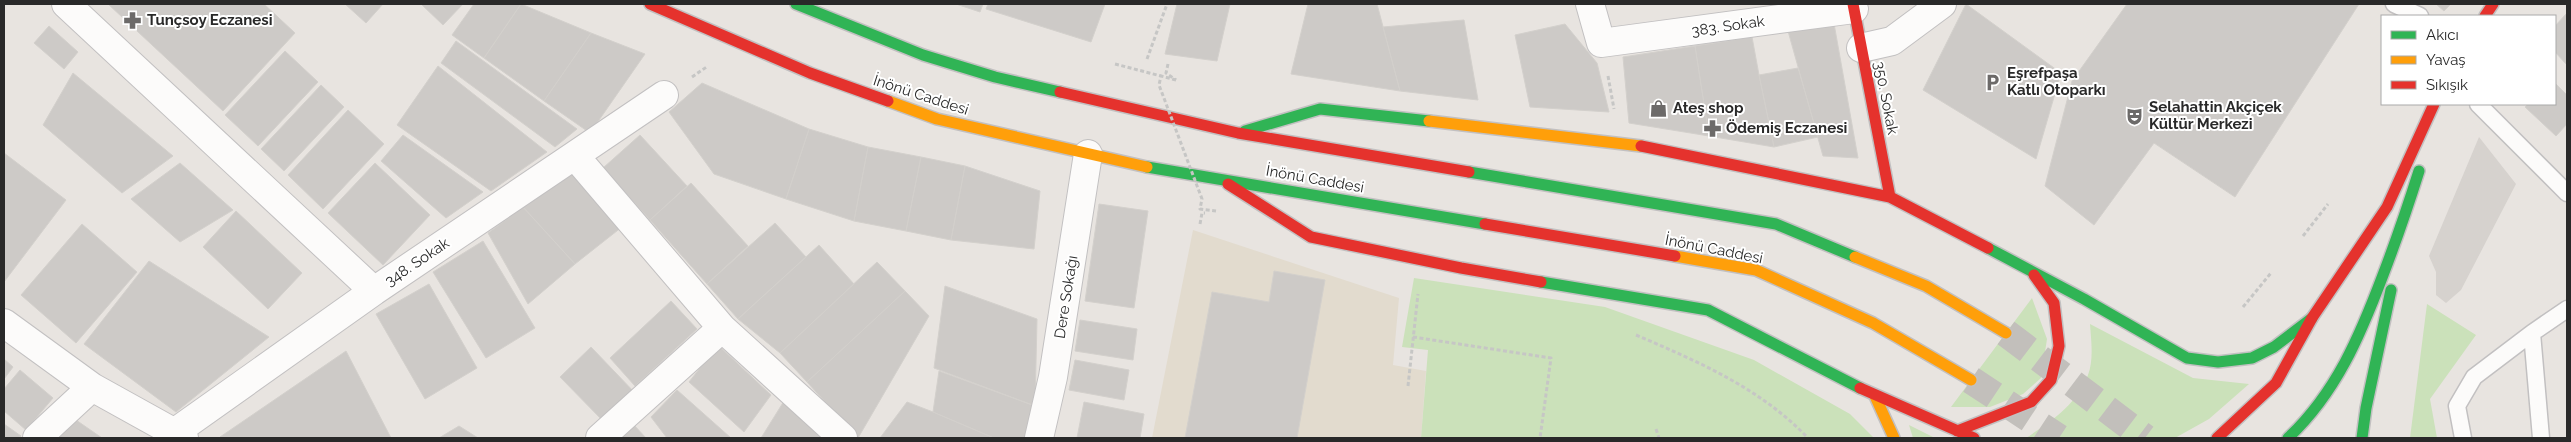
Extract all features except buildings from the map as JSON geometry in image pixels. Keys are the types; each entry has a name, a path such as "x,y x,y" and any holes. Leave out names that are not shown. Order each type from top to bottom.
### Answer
{"main road":[{"name":"İnönü Caddesi","path":"650,4 810,73 937,118 1141,166 1756,270 1873,323 1971,380"},
{"path":"2486,15 2493,4"},
{"name":"350. Sokak","path":"1854,6 1890,197"},
{"path":"810,7 923,55 995,77 1238,133 1776,224 1926,286 2006,333"},
{"path":"2217,438 2276,383 2312,318 2387,207 2434,105"},
{"path":"2362,438 2368,399 2408,210 2438,105"},
{"path":"1238,133 1320,109 1629,144 1890,197 2032,271 2187,358 2218,362 2252,358 2274,347 2312,318"},
{"path":"1218,178 1311,237 1461,268 1708,310 1790,350 1875,396 1974,438"},
{"path":"2288,438 2333,386 2356,344 2408,210"},
{"path":"1957,432 2031,402 2051,380 2059,346 2054,303 2032,271"},
{"path":"1875,396 1894,438"}],"street":[{"path":"66,4 374,291"},
{"path":"1590,4 1601,44"},
{"path":"1861,48 1892,41 1942,4"},
{"name":"383. Sokak","path":"1601,44 1854,6"},
{"name":"348. Sokak","path":"179,436 374,291 664,95"},
{"name":"Dere Sokağı","path":"1039,438 1054,377 1088,154"},
{"path":"575,156 722,328 843,438"},
{"path":"4,323 92,387 179,436"},
{"path":"600,438 722,328"},
{"path":"37,438 92,387"}],"lane":[{"path":"2394,4 2418,15"},
{"path":"2479,105 2567,193"},
{"path":"2463,438 2458,406 2474,377 2567,309"},
{"path":"2532,333 2541,438"}],"path":[{"path":"1147,59 1167,4"},
{"path":"1601,44 1616,116"},
{"path":"1116,64 1176,80 1166,73 1168,64"},
{"path":"1161,76 1159,85 1202,199 1200,208 1216,211 1202,213 1200,224"},
{"path":"2303,236 2328,204"},
{"path":"2243,307 2271,273"},
{"path":"1408,386 1418,289"},
{"path":"1630,332 1710,366 1786,415 1808,438"},
{"path":"1413,337 1551,358 1540,438"},
{"path":"1656,429 1659,438"}],"shaded area":[{"path":"2479,137 2516,184 2461,290 2446,303 2436,295 2436,272 2429,256"},
{"path":"1193,230 1399,298 1393,365 1426,371 1421,438 1152,438"}],"green space":[{"path":"1414,278 1605,307 1754,360 1850,414 1874,438 1421,438 1428,350 1402,347"},
{"path":"2032,298 2047,339 2041,378 2023,394 1990,407 1951,407"},
{"path":"2427,304 2476,335 2430,399 2437,438 2410,438"},
{"path":"2090,324 2193,378 2249,384 2209,419 2175,438 2026,438 2070,404 2083,386 2091,363"},
{"path":"1909,425 1935,438 1913,438"}],"tunnel":[{"path":"2006,333 2145,438"},
{"path":"1971,380 2059,438"}],"traffic: fast":[{"path":"796,4 923,55 995,77 1060,92"},
{"path":"1245,131 1320,109 1429,121"},
{"path":"1147,167 1485,224"},
{"path":"2288,438 2320,402 2333,383 2355,342 2388,262 2419,171"},
{"path":"1469,172 1776,224 1855,257"},
{"path":"1988,248 2084,299 2187,358 2218,362 2252,358 2274,347 2312,318"},
{"path":"1541,282 1708,310 1860,388"},
{"path":"2362,438 2366,408 2391,290"}],"traffic: slow":[{"path":"888,101 937,119 1147,167"},
{"path":"1429,121 1641,146"},
{"path":"1675,256 1756,270 1873,323 1971,380"},
{"path":"1855,257 1926,286 2006,333"},
{"path":"1875,396 1894,438"}],"traffic: jam":[{"path":"650,4 810,73 888,101"},
{"path":"1853,4 1890,197"},
{"path":"2486,15 2493,4"},
{"path":"1060,92 1238,133 1469,172"},
{"path":"2217,438 2276,383 2312,318 2387,207 2434,105"},
{"path":"1641,146 1890,197 1988,248"},
{"path":"1228,184 1311,237 1461,268 1541,282"},
{"path":"1485,224 1675,256"},
{"path":"1957,431 2031,402 2051,380 2059,346 2054,303 2034,275"},
{"path":"1860,388 1974,438"}],"place":[{"name":"Tunçsoy Eczanesi","path":"133,20"},
{"name":"Eşrefpaşa Katlı Otoparkı","path":"1993,82"},
{"name":"Ateş shop","path":"1659,108"},
{"name":"Selahattin Akçiçek Kültür Merkezi","path":"2135,116"},
{"name":"Ödemiş Eczanesi","path":"1712,128"}]}
